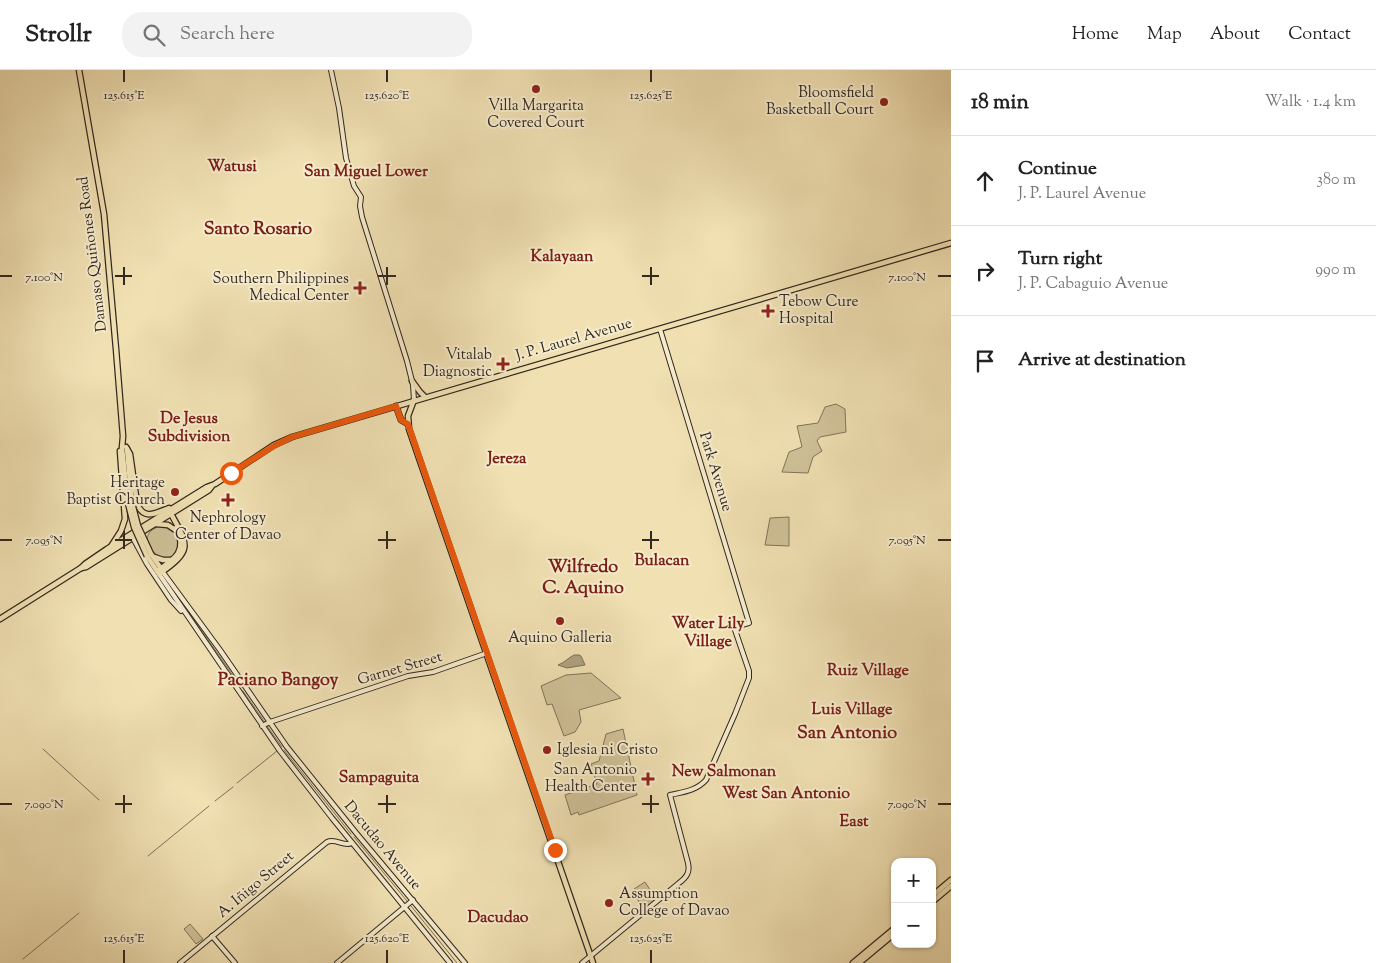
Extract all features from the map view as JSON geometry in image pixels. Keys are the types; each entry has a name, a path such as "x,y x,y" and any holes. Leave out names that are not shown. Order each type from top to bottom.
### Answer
{"main road":[{"name":"Damaso Quiñones Road","path":"79,70 104,214 130,503 134,527 159,571"},
{"path":"331,70 346,158 354,186 361,197 362,217 412,381 414,400 408,424 593,963"},
{"name":"J. P. Laurel Avenue","path":"81,568 86,567 154,525 186,500 207,487 215,484 286,439 302,433 951,243"},
{"name":"Park Avenue","path":"591,956 686,876 688,863 670,795 693,790 702,785 706,780 747,686 750,671 734,627 749,623 660,328"},
{"path":"412,381 425,397"},
{"path":"396,406 401,420 408,424"},
{"path":"110,548 121,531 124,521 120,456 124,448 130,454 137,503 141,511 153,514 186,500"},
{"name":"J. P. Laurel Avenue","path":"0,619 81,568 84,564 180,508 209,490 215,484"},
{"path":"176,522 176,515 180,508"},
{"path":"159,571 181,556 185,549 184,537 169,513"},
{"path":"159,571 172,560 181,547 178,532 169,513"},
{"path":"154,525 168,525 178,532"},
{"name":"Dacudao Avenue","path":"133,538 142,556 165,591 184,613"},
{"path":"150,555 163,560 172,560"},
{"name":"Dacudao Avenue","path":"159,571 184,613 299,776 450,963"},
{"name":"Dacudao Avenue","path":"159,571 186,602 314,782 465,963"},
{"name":"Garnet Street","path":"262,726 408,676 433,672 487,653"},
{"path":"238,690 244,685"},
{"name":"A. Iñigo Street","path":"180,963 330,840 348,844 352,843"},
{"path":"936,893 951,880"},
{"path":"936,899 951,886"},
{"path":"339,961 413,900"},
{"path":"853,963 891,931"},
{"path":"212,936 235,963"},
{"path":"859,963 891,936"},
{"path":"582,963 591,956"}],"shaded area":[{"path":"836,404 845,409 846,432 820,437 817,441 822,451 813,457 808,473 782,472 789,452 802,447 797,426 818,423 825,407"},
{"path":"789,517 789,546 765,545 770,518"},
{"path":"161,526 170,529 178,538 179,547 171,557 165,558 158,555 148,544 147,537 151,531"},
{"path":"574,655 581,656 585,665 567,668 558,665 562,663"},
{"path":"591,673 621,698 579,710 581,722 575,732 564,736 552,704 547,705 541,686 566,675"},
{"path":"623,729 637,795 579,815 578,812 571,815 565,795 597,784 591,764 599,761 606,734"},
{"path":"645,882 656,899 642,911 634,889"},
{"path":"190,924 203,939 196,944 184,929"}],"waterway":[{"path":"183,604 241,687"},
{"path":"243,691 264,721"},
{"path":"267,726 282,747"},
{"path":"43,749 99,800"},
{"path":"284,750 351,834"},
{"path":"237,783 277,751"},
{"path":"215,801 233,787"},
{"path":"148,856 209,806"},
{"path":"354,837 407,901"},
{"path":"411,906 457,963"},
{"path":"23,959 79,913"}],"place":[{"name":"Villa Margarita Covered Court","path":"536,89"},
{"name":"Bloomsfield Basketball Court","path":"884,102"},
{"name":"Southern Philippines Medical Center","path":"360,288"},
{"name":"Tebow Cure Hospital","path":"768,311"},
{"name":"Vitalab Diagnostic","path":"503,364"},
{"name":"Heritage Baptist Church","path":"175,492"},
{"name":"Nephrology Center of Davao","path":"228,500"},
{"name":"Aquino Galleria","path":"560,621"},
{"name":"Iglesia ni Cristo","path":"547,750"},
{"name":"San Antonio Health Center","path":"648,779"},
{"name":"Assumption College of Davao","path":"609,903"}],"district":[{"name":"Watusi","path":"232,167"},
{"name":"San Miguel Lower","path":"366,172"},
{"name":"Santo Rosario","path":"258,230"},
{"name":"Kalayaan","path":"562,257"},
{"name":"De Jesus Subdivision","path":"189,428"},
{"name":"Jereza","path":"507,459"},
{"name":"Bulacan","path":"662,561"},
{"name":"Wilfredo C. Aquino","path":"583,578"},
{"name":"Water Lily Village","path":"708,633"},
{"name":"Ruiz Village","path":"868,671"},
{"name":"Paciano Bangoy","path":"278,681"},
{"name":"Luis Village","path":"852,710"},
{"name":"San Antonio","path":"847,734"},
{"name":"New Salmonan","path":"724,772"},
{"name":"Sampaguita","path":"379,778"},
{"name":"West San Antonio","path":"786,794"},
{"name":"East","path":"854,822"},
{"name":"Dacudao","path":"498,918"}],"route":[{"path":"231,473 286,439 396,406 401,420 408,424 555,850"}]}
